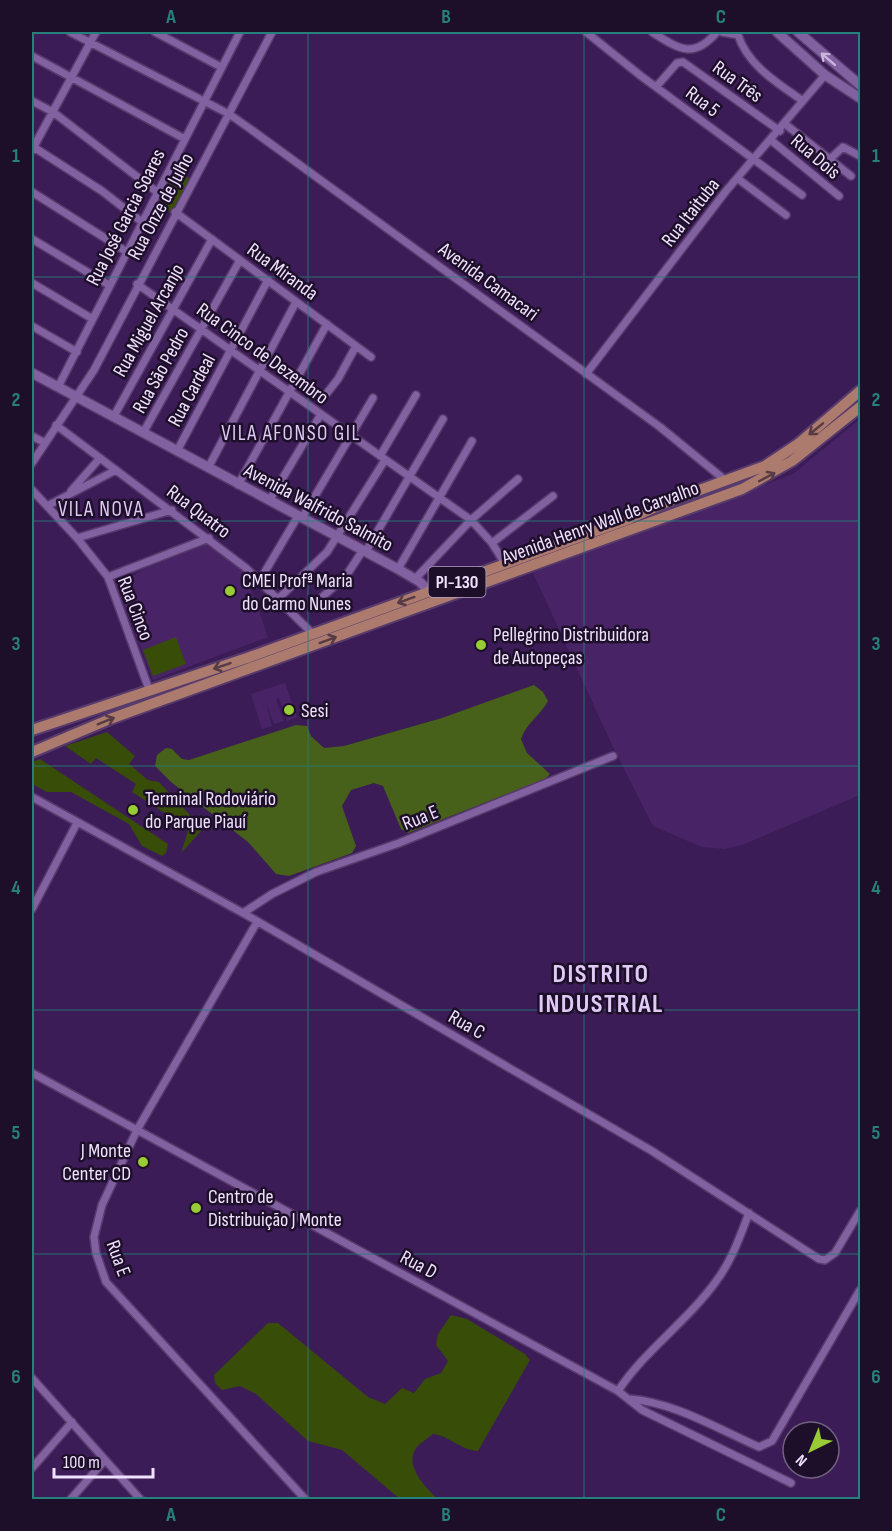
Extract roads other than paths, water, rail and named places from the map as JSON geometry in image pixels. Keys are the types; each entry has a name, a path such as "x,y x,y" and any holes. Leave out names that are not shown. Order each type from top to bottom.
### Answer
{"main road":[{"name":"Avenida Henry Wall de Carvalho","path":"32,730 430,604 491,575 505,564 629,519 671,500 771,462 859,399"},
{"name":"Avenida Henry Wall de Carvalho","path":"32,752 289,648 313,634 429,592 491,575 735,492 782,468 859,399"},
{"path":"728,479 735,484 735,492"},
{"path":"671,500 672,508 676,513"},
{"path":"429,592 430,604"},
{"path":"52,744 52,729 75,716"}],"street":[{"name":"Avenida Camacari","path":"70,32 229,114 660,427 728,479"},
{"path":"96,32 32,148 102,191 142,222"},
{"path":"155,32 221,67"},
{"name":"Rua José Garcia Soares","path":"58,387 183,138 240,32"},
{"name":"Rua Onze de Julho","path":"32,463 77,397 272,32"},
{"name":"Rua 5","path":"586,32 802,195"},
{"name":"Rua Três","path":"652,32 673,44 694,49 705,46 717,32"},
{"path":"722,32 740,33"},
{"path":"777,32 825,75 861,98"},
{"name":"Rua Dois","path":"740,33 746,51 761,69 803,101"},
{"path":"793,46 800,34 861,85"},
{"path":"32,57 183,138"},
{"name":"Rua Três","path":"656,87 677,63 683,62 780,131"},
{"name":"Rua Itaituba","path":"586,374 737,177 772,141 825,75"},
{"path":"32,101 53,112 157,192"},
{"path":"785,124 851,176"},
{"name":"Rua Dois","path":"772,141 839,196"},
{"path":"830,159 843,147 861,156"},
{"path":"737,177 786,215"},
{"path":"32,192 127,252"},
{"name":"Rua Miranda","path":"175,212 371,357"},
{"path":"32,239 109,285"},
{"name":"Rua Miguel Arcanjo","path":"114,416 212,239"},
{"name":"Rua São Pedro","path":"143,433 240,260"},
{"name":"Rua Cardeal","path":"177,451 267,280"},
{"path":"32,283 91,318"},
{"name":"Rua Cinco de Dezembro","path":"137,284 471,520 492,543 505,564"},
{"path":"208,468 296,302"},
{"path":"238,485 327,324"},
{"path":"32,326 77,352"},
{"path":"327,393 338,379 356,346"},
{"name":"Avenida Walfrido Salmito","path":"32,373 398,569 415,579 429,592"},
{"path":"279,598 317,565 337,536 416,395"},
{"path":"260,580 373,398"},
{"path":"269,501 321,414"},
{"path":"320,599 346,576 365,551 443,419"},
{"name":"Rua Quatro","path":"56,425 172,510 260,580 313,634"},
{"path":"32,436 45,443"},
{"path":"398,569 472,441"},
{"path":"70,493 100,458"},
{"path":"47,506 116,470"},
{"path":"415,579 471,520 518,479"},
{"name":"Rua Cinco","path":"32,490 77,538 108,577 150,692"},
{"path":"492,543 553,496"},
{"path":"77,538 172,510"},
{"path":"108,577 208,538"},
{"name":"Rua E","path":"243,913 272,894 316,872 410,839 613,756"},
{"name":"Rua C","path":"32,797 243,913 642,1145 819,1259 825,1260 835,1252 861,1211"},
{"path":"32,909 77,823"},
{"name":"Rua E","path":"257,922 137,1130 96,1223 96,1253 106,1282 306,1500"},
{"name":"Rua D","path":"32,1072 618,1391 642,1410 791,1483"},
{"path":"618,1391 655,1345 718,1280 733,1252 749,1213"},
{"path":"629,1399 647,1400 677,1411 759,1447 768,1445 772,1442 861,1290"},
{"path":"32,1378 138,1498"},
{"path":"32,1393 38,1385"},
{"path":"32,1468 72,1422"},
{"path":"70,1500 105,1460"}],"place":[{"name":"CMEI Profª Maria do Carmo Nunes","path":"230,591"},
{"name":"Pellegrino Distribuidora de Autopeças","path":"481,645"},
{"name":"Sesi","path":"289,710"},
{"name":"Terminal Rodoviário do Parque Piauí","path":"133,810"},
{"name":"J Monte Center CD","path":"143,1162"},
{"name":"Centro de Distribuição J Monte","path":"196,1208"}],"district":[{"name":"VILA AFONSO GIL","path":"291,433"},
{"name":"VILA NOVA","path":"101,509"},
{"name":"DISTRITO INDUSTRIAL","path":"601,988"}]}
